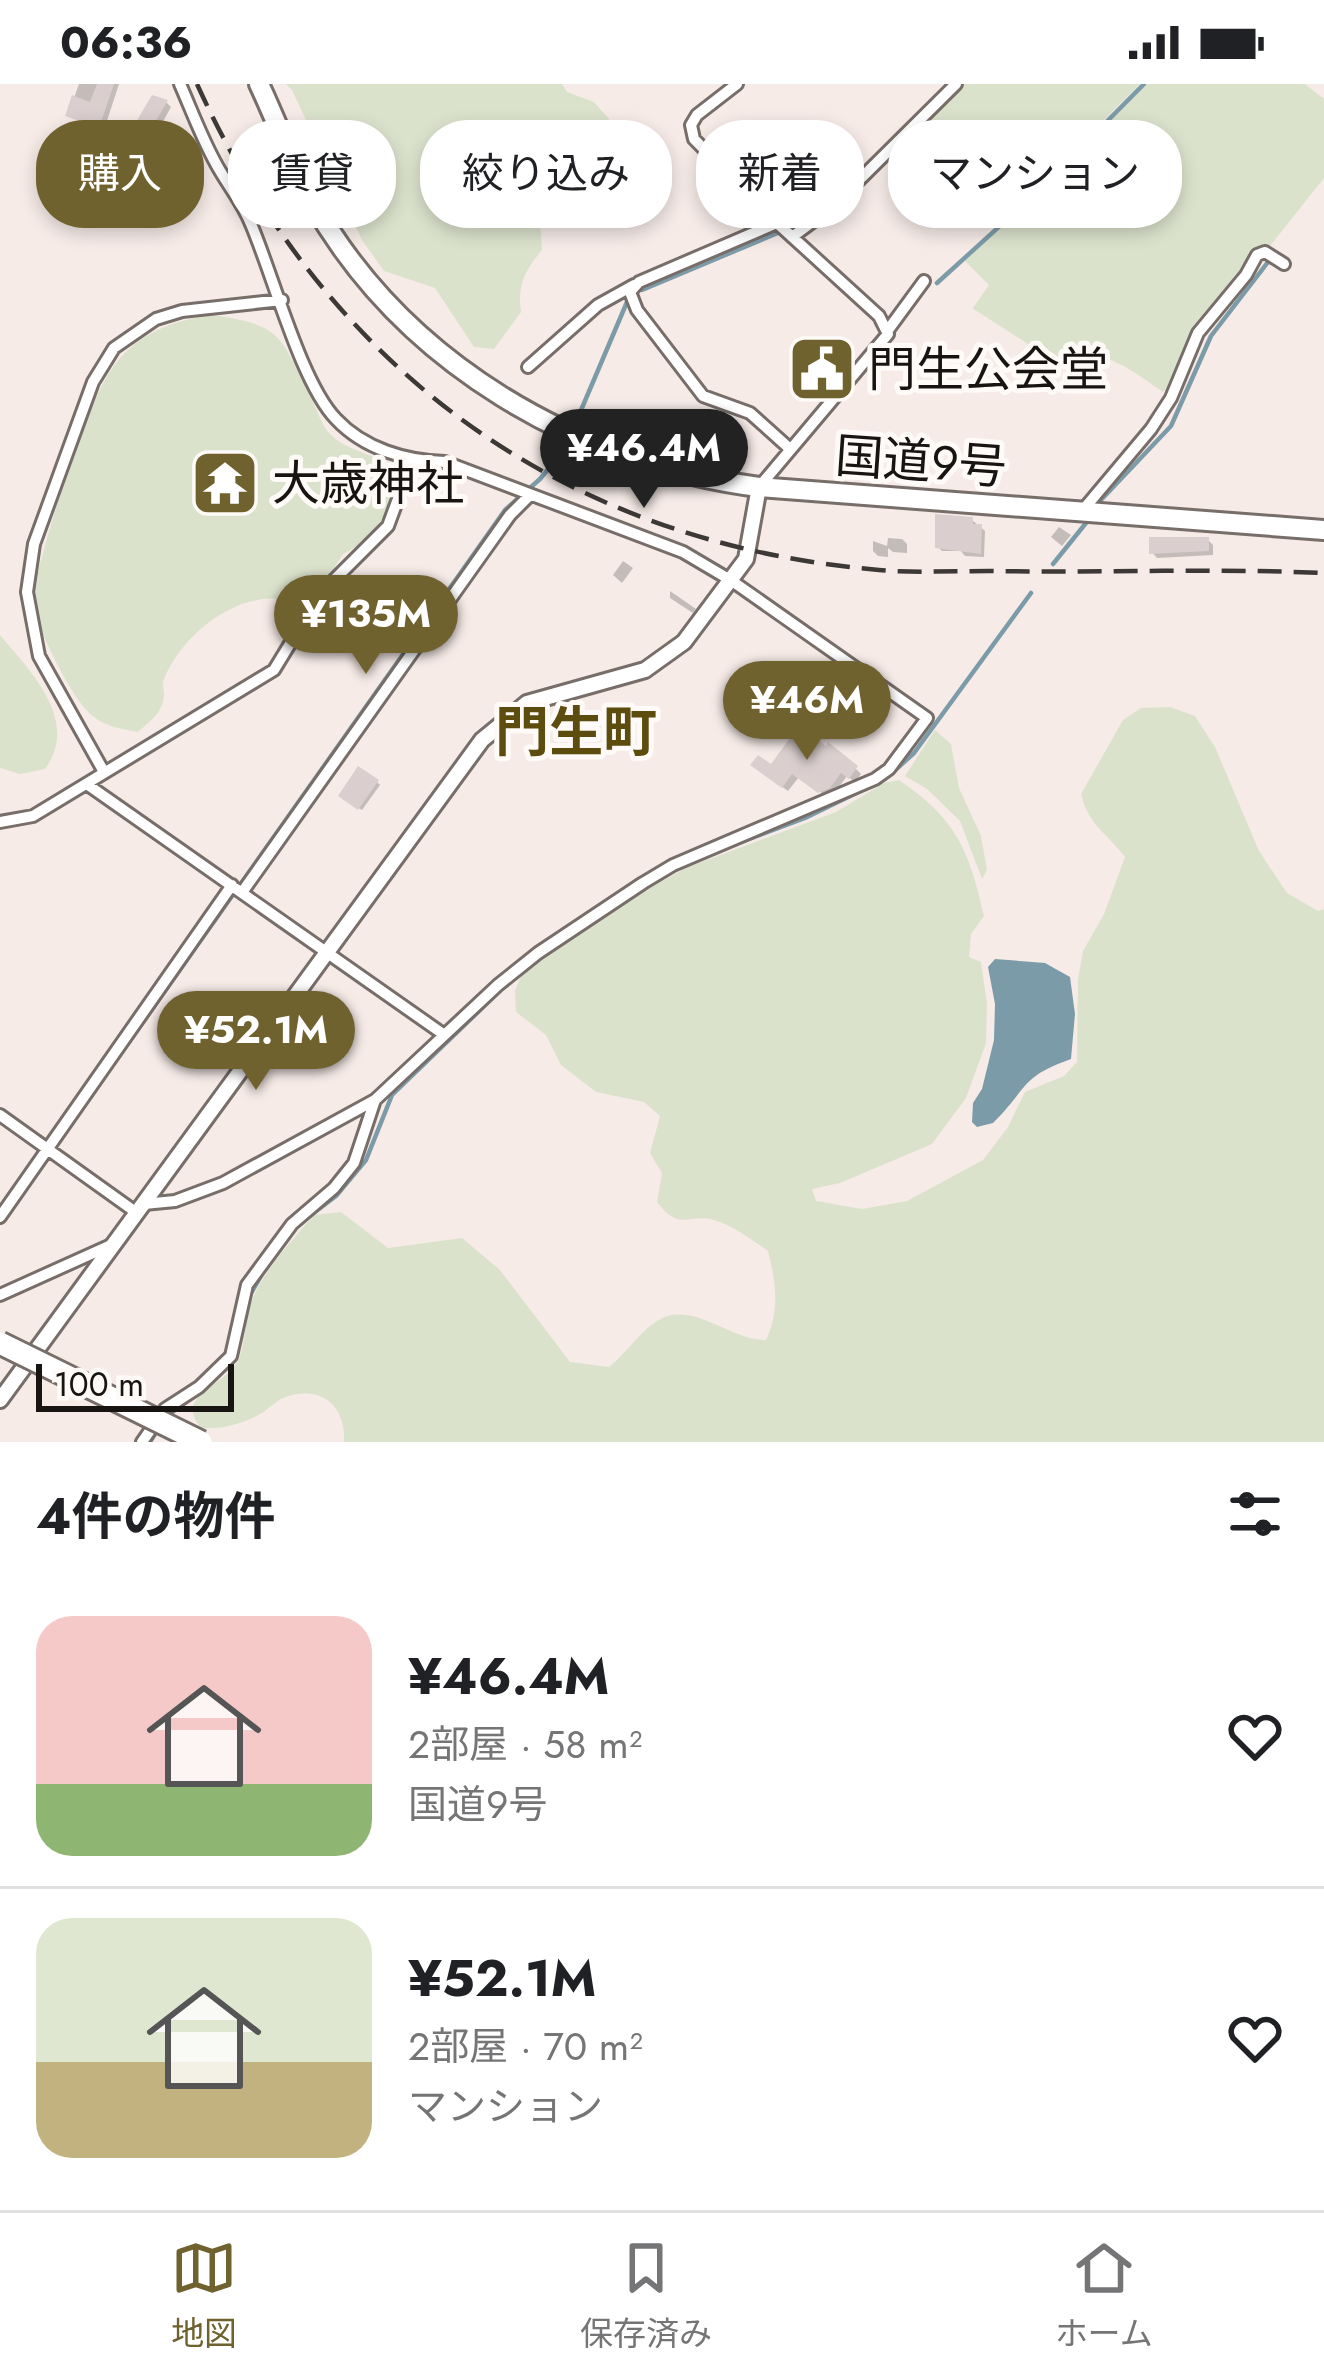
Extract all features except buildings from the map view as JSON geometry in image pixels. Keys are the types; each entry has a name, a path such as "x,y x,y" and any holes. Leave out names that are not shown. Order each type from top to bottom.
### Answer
{"highway":[{"name":"国道9号","path":"260,84 312,201 370,284 438,354 527,412 577,437 690,476 759,487 1324,530"},
{"path":"0,1343 201,1442"}],"street":[{"path":"0,1115 141,1209 223,1183 375,1100 538,953 643,883 673,865 889,770 927,718 731,580 668,544 445,462 412,461 375,446 336,419 319,395 249,218 214,161 180,84"},
{"path":"737,84 697,115 691,125 694,139 879,316 888,330"},
{"path":"528,367 598,305 634,284 785,231 831,208 956,84"},
{"path":"1081,512 1168,403 1198,333 1258,255 1277,259"},
{"path":"0,1400 493,728 515,709 538,698 627,676 658,663 697,629 748,553 759,487 884,342 924,281"},
{"path":"634,284 630,292 637,310 704,396 750,413 789,448"},
{"path":"104,772 39,656 27,592 34,544 93,382 114,348 156,319 182,311 282,300"},
{"path":"0,821 33,817 274,670 321,593 388,526 412,461"},
{"path":"0,1217 525,492"},
{"path":"88,785 443,1034"},
{"path":"142,1442 165,1409 199,1387 231,1356 248,1285 292,1224 334,1188 354,1163 375,1100"},
{"path":"0,1295 114,1244"}],"green space":[{"path":"286,84 562,84 567,92 594,102 609,119 420,120 420,228 540,228 542,250 524,279 521,312 494,349 474,347 435,288 384,271 356,228 396,228 396,120 306,120"},
{"path":"959,84 1140,84 1104,120 928,120"},
{"path":"1146,84 1305,84 1324,99 1324,178 1270,246 1255,252 1193,334 1163,392 1128,368 1099,356 1089,355 1083,367 1070,371 973,308 989,285 965,261 999,228 1182,228 1182,120 1109,120"},
{"path":"212,315 255,324 278,338 330,434 389,466 395,472 395,485 382,520 343,554 316,595 301,605 261,599 221,614 174,659 155,716 138,732 120,729 94,717 76,696 30,601 79,437 107,377 121,357 152,333"},
{"path":"0,635 38,681 55,716 54,751 45,769 20,774 0,768"},
{"path":"1170,707 1195,716 1215,747 1259,851 1287,893 1318,911 1324,909 1324,1442 344,1442 335,1407 307,1394 281,1399 242,1422 201,1428 194,1417 196,1400 236,1364 260,1283 314,1215 341,1212 388,1248 462,1238 500,1270 570,1362 609,1367 650,1326 670,1316 697,1318 766,1340 775,1296 768,1251 724,1224 679,1219 665,1212 657,1202 662,1173 650,1153 660,1116 644,1102 596,1092 561,1065 546,1035 516,1012 520,978 540,957 625,901 688,867 836,812 884,783 899,780 947,823 972,872 984,916 971,934 969,957 981,962 986,1043 966,1098 932,1144 840,1183 812,1189 816,1201 862,1209 907,1201 983,1160 1008,1127 1025,1092 1064,1076 1077,1062 1083,951 1104,914 1125,857 1093,821 1081,794 1123,720 1141,708"},
{"path":"935,730 951,744 959,788 981,836 987,870 982,879 960,821 927,789 905,776"}],"water":[{"path":"995,959 1045,963 1070,977 1075,1014 1071,1059 1033,1078 993,1123 977,1127 972,1122 973,1103 982,1089 994,1040 995,1004 988,967"}],"waterway":[{"path":"937,283 1034,195 1144,84"},
{"path":"642,290 780,232"},
{"path":"1100,501 1171,426 1211,336 1271,258"},
{"path":"576,422 627,302"},
{"path":"114,1063 505,510 563,451"},
{"path":"1053,564 1086,523"},
{"path":"892,773 914,753 1031,593"},
{"path":"728,847 805,818 877,783"},
{"path":"311,1215 336,1196 366,1160 392,1095 506,985"},
{"path":"250,1295 265,1269"},
{"path":"213,1380 230,1363"},
{"path":"166,1417 195,1395"},
{"path":"150,1442 160,1426"}],"railway":[{"path":"197,84 251,186 314,277 387,357 469,424 559,480 658,523 765,553 879,570 1324,573"}],"place":[{"name":"門生公会堂","path":"822,369"},
{"name":"大歳神社","path":"225,483"}],"district":[{"name":"門生町","path":"576,732"}]}
